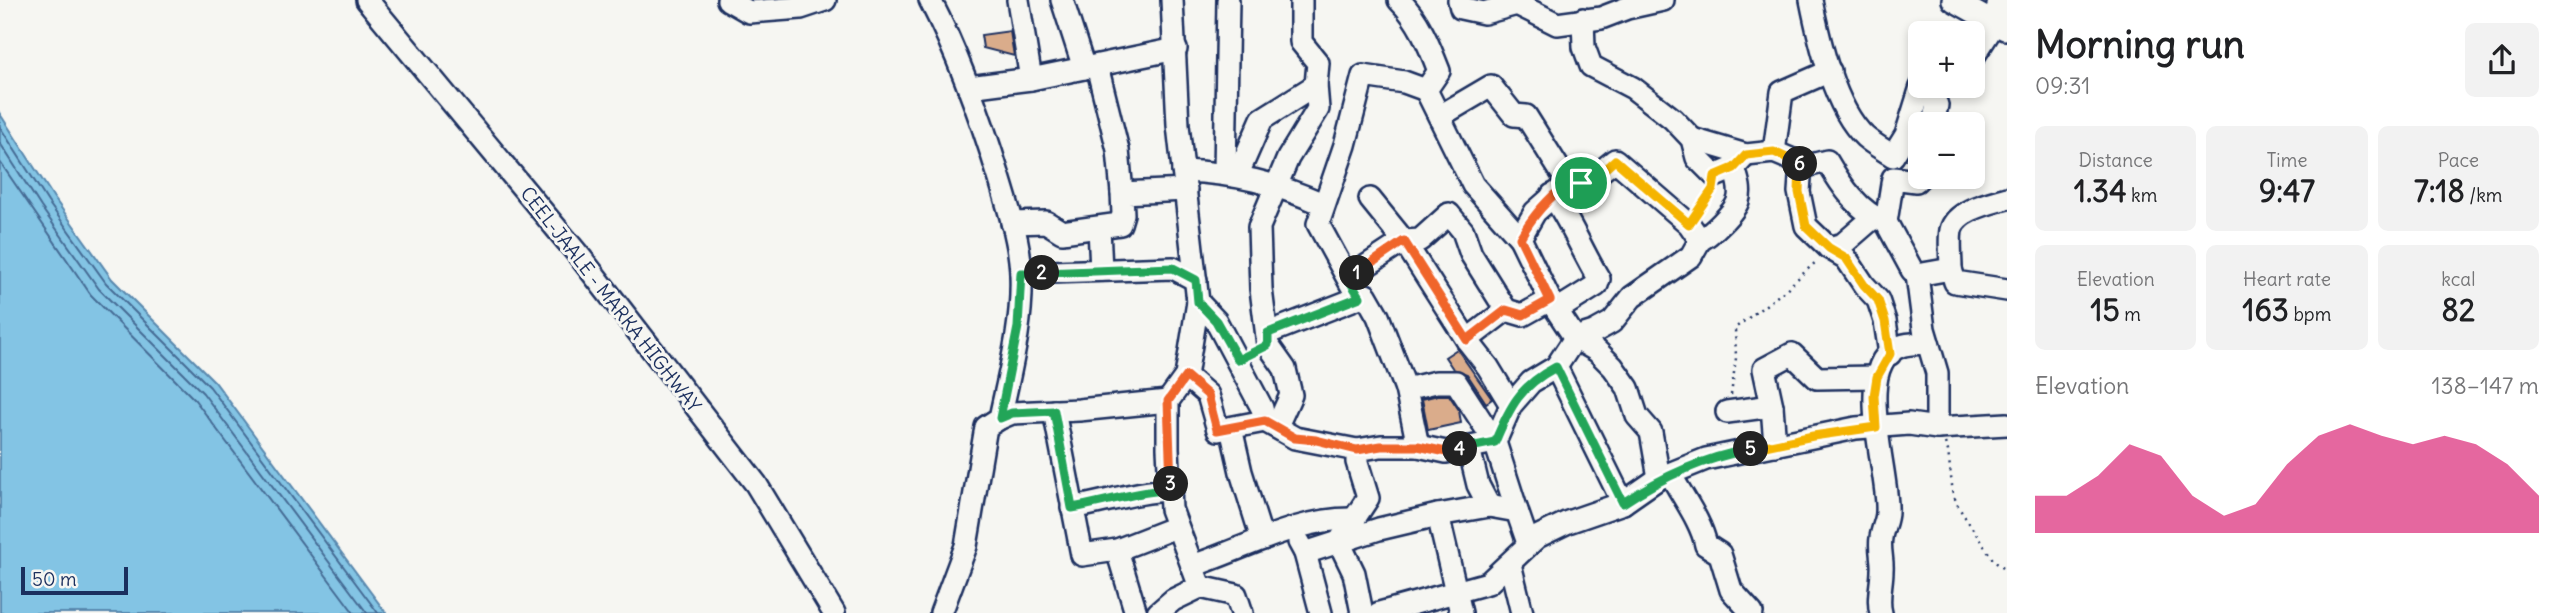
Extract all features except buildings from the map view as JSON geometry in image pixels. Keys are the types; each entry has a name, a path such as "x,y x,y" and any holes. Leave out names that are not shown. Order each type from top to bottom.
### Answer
{"street":[{"name":"CEEL-JAALE - MARKA HIGHWAY","path":"367,0 582,258 756,484 834,613"},
{"path":"728,0 749,12 801,8 825,0"},
{"path":"932,0 984,128 1012,223 1021,273 1018,327 1000,418"},
{"path":"1018,0 1031,79"},
{"path":"1012,223 1046,222 1062,232 1120,225 1123,214 1118,150 1090,67 1062,0"},
{"path":"1172,0 1178,125 1198,302 1186,376 1168,401 1168,448 1171,509 1200,587"},
{"path":"1228,0 1231,174"},
{"path":"1186,376 1208,395 1217,430 1271,424 1291,395 1285,369 1268,339 1261,289 1259,228 1288,158 1318,109 1318,63 1301,42 1301,0"},
{"path":"1399,0 1409,10 1426,38 1439,71 1426,90"},
{"path":"1459,0 1461,8 1484,13 1517,4 1558,24 1601,18 1627,8 1663,0"},
{"path":"1811,0 1830,71 1846,112 1865,137 1893,156 1906,135 1918,98"},
{"path":"1999,0 2004,29"},
{"path":"1958,1 2004,29"},
{"path":"1520,238 1535,212 1560,189 1589,181 1615,160 1694,232 1708,237 1738,203 1739,186 1732,166 1692,139 1673,119 1633,88 1591,66 1584,47 1583,19"},
{"path":"1985,47 2004,29"},
{"path":"969,87 1031,79 1176,49"},
{"path":"1774,152 1782,92 1830,71"},
{"path":"1360,297 1318,224 1345,145 1363,76 1404,82 1426,90 1474,185 1520,238 1554,305 1575,338 1597,351 1628,388 1637,416 1651,432 1665,477 1702,525 1706,545 1720,554 1731,590 1752,613"},
{"path":"1231,174 1262,119 1316,85"},
{"path":"1348,278 1404,241 1420,240 1449,214 1463,231 1471,254 1506,310 1523,315 1554,305 1597,285 1599,279 1579,246 1560,189 1526,116 1514,115 1491,86 1440,116"},
{"path":"1692,139 1697,158 1732,166 1774,152 1807,166 1827,161 1862,210 1880,220 1917,275 1928,343 1937,373 1937,428"},
{"path":"1801,164 1799,192 1806,226 1829,248 1846,258 1878,300 1885,321 1890,354"},
{"path":"1122,193 1231,174 1277,184 1323,204"},
{"path":"1829,248 1843,244 1880,220 1893,178 1908,180"},
{"path":"2007,198 1978,207 1958,219 1951,228 1951,269 1955,282 2007,290"},
{"path":"1370,199 1404,241 1467,340 1489,367 1511,405"},
{"path":"1099,228 1101,271"},
{"path":"1495,442 1511,405 1531,382 1556,367 1575,338 1612,322 1632,297 1691,256 1694,232"},
{"path":"1021,273 1173,268 1196,280"},
{"path":"1917,275 1951,269"},
{"path":"1238,360 1268,339 1366,295 1378,316 1406,390 1418,446"},
{"path":"1198,302 1216,321 1271,424 1295,438 1357,450 1381,446 1418,446 1446,452 1495,442"},
{"path":"1467,340 1506,310"},
{"path":"1881,613 1883,568 1880,544 1887,515 1887,493 1876,427 1874,396 1877,377 1890,354 1900,346 1928,343"},
{"path":"1775,445 1772,406 1763,369 1792,354 1817,377 1877,377"},
{"path":"1556,367 1623,503"},
{"path":"1406,390 1436,382 1456,382 1495,442 1528,543"},
{"path":"941,613 967,546 986,427 1012,413 1168,401"},
{"path":"1727,412 1772,406"},
{"path":"1054,411 1082,555 1117,550 1176,527"},
{"path":"1379,613 1458,603 1488,583 1510,564 1528,543 1568,522 1623,503 1665,477 1706,459 1813,436 1876,427 1909,424 1937,428 2007,424"},
{"path":"1231,428 1241,472 1262,539"},
{"path":"1469,448 1478,485 1489,506"},
{"path":"1339,542 1368,498 1357,463 1357,450"},
{"path":"1072,508 1110,502 1143,491 1172,489"},
{"path":"1305,553 1379,529 1438,515 1489,506 1517,511"},
{"path":"1438,515 1458,603"},
{"path":"1192,566 1262,539 1329,518 1354,519"},
{"path":"1292,530 1305,553 1321,613"},
{"path":"1339,542 1354,573 1362,613"},
{"path":"1117,550 1136,613"},
{"path":"1510,564 1522,613"},
{"path":"1158,613 1173,600 1200,587 1236,595 1242,613"}],"path":[{"path":"1694,232 1713,189 1732,166"},
{"path":"1727,412 1736,358 1735,328 1783,292 1829,248"},
{"path":"1937,428 1948,451 1953,494 1959,508 1994,561 2007,571"}],"water":[{"path":"0,114 54,198 112,279 215,382 386,613 0,613"}],"route":[{"path":"1774,152 1801,164 1799,192 1806,226 1829,248 1846,258 1878,300 1885,321 1890,354 1877,377 1874,396 1876,427 1813,436 1706,459 1659,478 1623,503 1556,367 1531,382 1511,405 1495,442 1446,452 1418,446 1381,446 1357,450 1295,438 1265,421 1217,430 1208,395 1186,376 1168,401 1168,448 1172,489 1143,491 1110,502 1072,508 1054,411 1012,413 1000,418 1018,327 1021,273 1173,268 1196,280 1198,302 1216,321 1238,360 1268,345 1268,333 1360,297 1348,278 1404,241 1467,340 1506,310 1523,315 1550,300 1520,238 1535,212 1552,195 1568,183 1581,183 1596,177 1615,160 1689,224 1713,189 1715,176 1734,168 1746,155 1774,152"}]}
